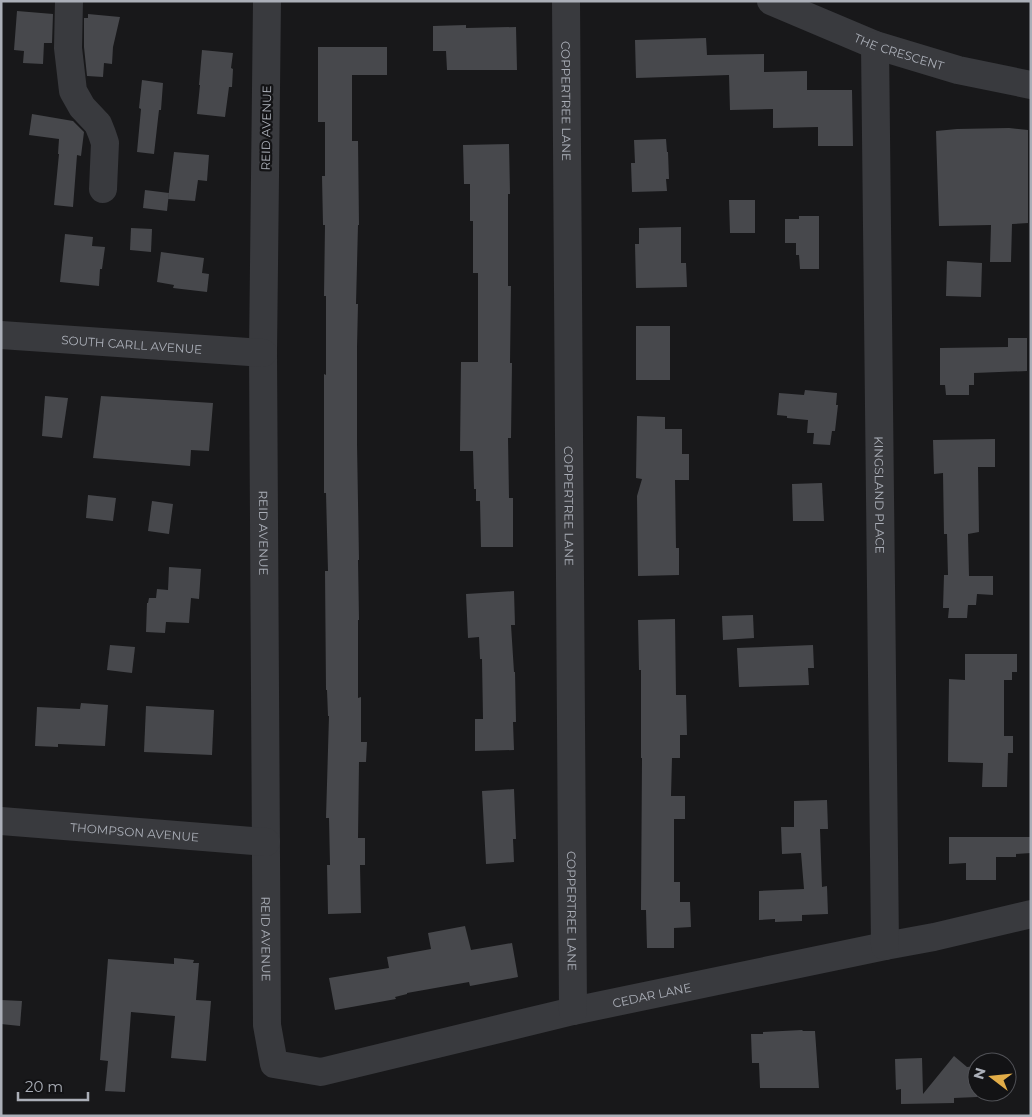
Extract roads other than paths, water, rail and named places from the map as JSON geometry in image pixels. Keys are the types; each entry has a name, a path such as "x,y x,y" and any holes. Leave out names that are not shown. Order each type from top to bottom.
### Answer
{"street":[{"path":"69,1 68,48 71,81 73,91 82,107 98,124 105,143 103,189"},
{"name":"REID AVENUE","path":"267,1 263,353 267,1025 274,1064"},
{"name":"COPPERTREE LANE","path":"566,1 573,1011"},
{"name":"THE CRESCENT","path":"771,1 875,45 958,70 1031,85"},
{"name":"KINGSLAND PLACE","path":"875,45 885,946"},
{"name":"SOUTH CARLL AVENUE","path":"1,335 263,353"},
{"name":"THOMPSON AVENUE","path":"1,821 266,842"},
{"name":"CEDAR LANE","path":"274,1064 320,1072 573,1011 934,937 1031,914"}]}
